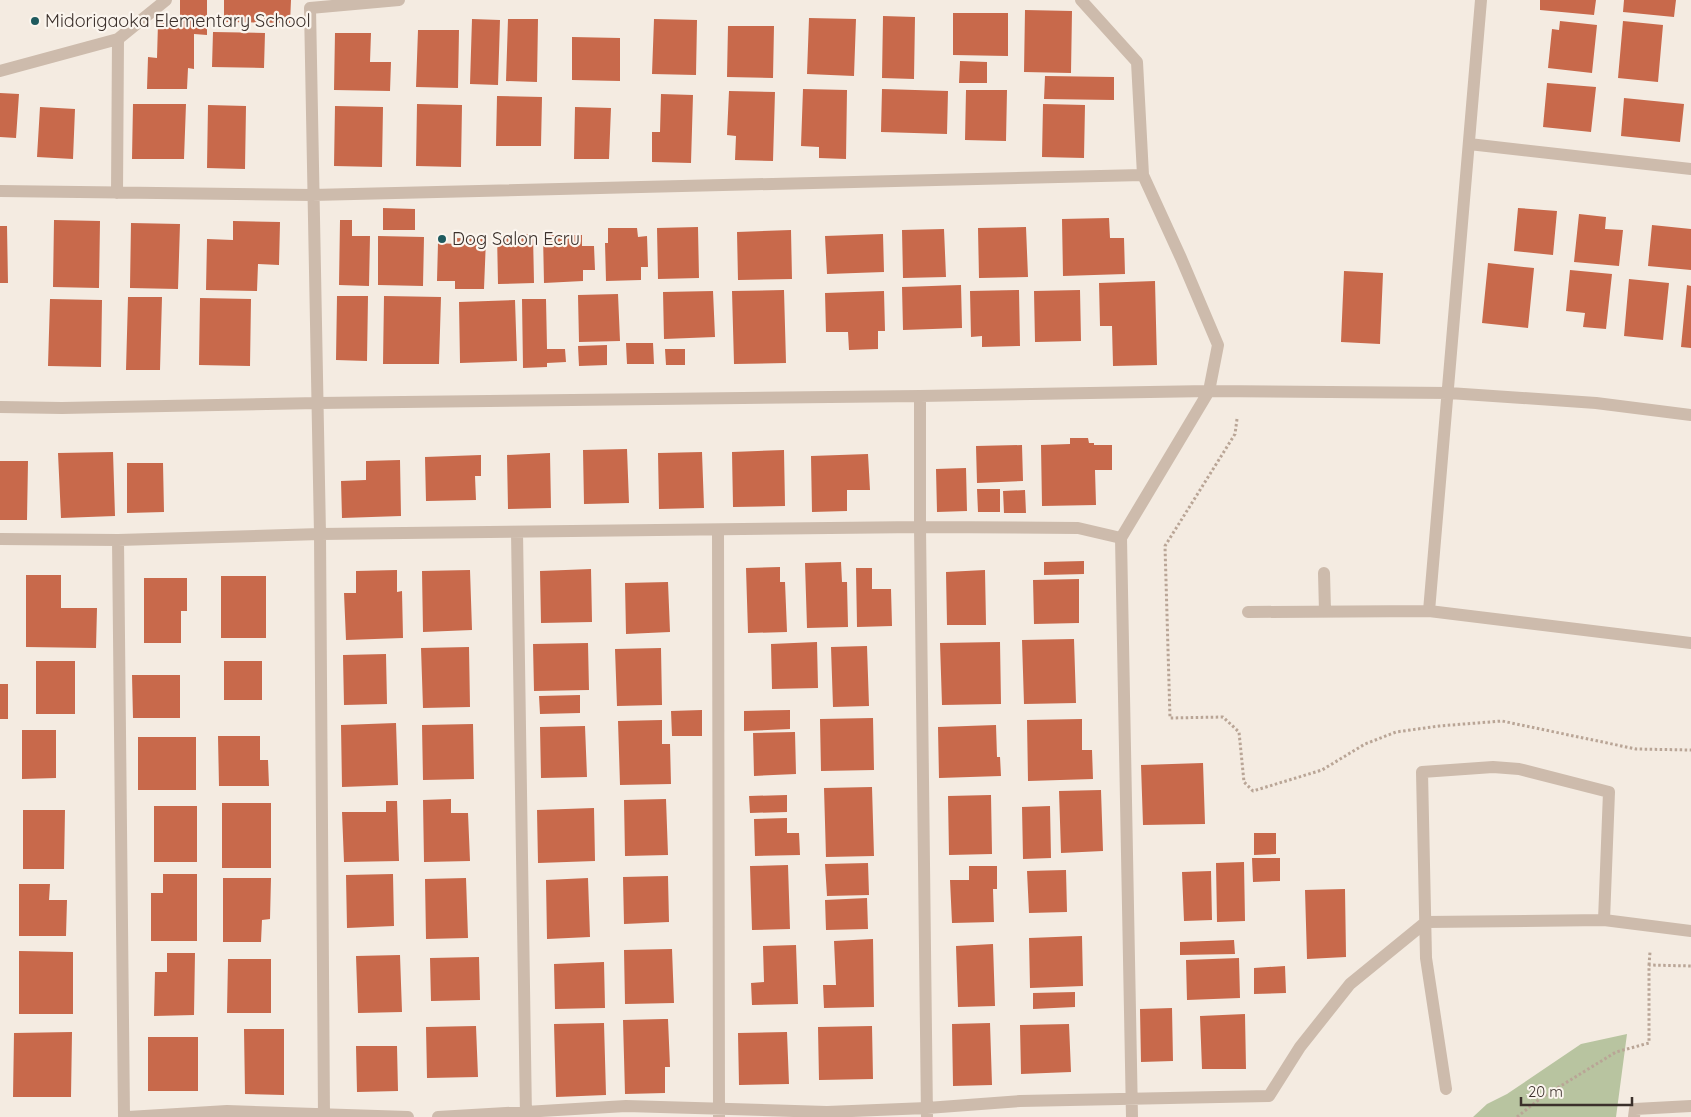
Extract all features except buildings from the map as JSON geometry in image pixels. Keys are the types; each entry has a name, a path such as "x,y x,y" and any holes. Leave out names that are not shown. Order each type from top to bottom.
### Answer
{"street":[{"path":"0,71 118,39 166,0"},
{"path":"324,1116 320,534 312,195 310,8 399,0"},
{"path":"1081,0 1137,62 1143,175 1218,345 1209,391 1121,538 1132,1117"},
{"path":"1429,611 1481,0"},
{"path":"117,193 118,39"},
{"path":"1470,144 1691,169"},
{"path":"0,191 312,195 1143,175"},
{"path":"0,407 72,408 1209,391 1449,393 1596,403 1691,414"},
{"path":"920,396 927,1112"},
{"path":"0,539 118,540 320,534 920,527 1078,528 1121,538"},
{"path":"718,530 719,1113"},
{"path":"517,532 526,1115"},
{"path":"118,540 126,1117 227,1111 324,1116 408,1117"},
{"path":"1324,573 1325,612"},
{"path":"1248,612 1429,611 1691,644"},
{"path":"1446,1089 1426,958 1422,772 1493,767 1519,769 1609,792 1604,920"},
{"path":"438,1117 526,1115 626,1106 719,1113 927,1112 1020,1100 1269,1096 1300,1047 1350,984 1426,922 1604,920 1691,931"},
{"path":"1634,1117 1635,1109 1691,1106"}],"path":[{"path":"1237,419 1235,434 1165,546 1170,718 1223,717 1240,732 1244,782 1253,791 1322,770 1364,744 1396,732 1439,726 1502,721 1636,749 1691,750"},
{"path":"1516,1117 1541,1098 1616,1052 1650,1043 1649,965 1691,966"}],"green space":[{"path":"1627,1034 1616,1117 1473,1117 1487,1104 1507,1094 1581,1044"}],"place":[{"name":"Midorigaoka Elementary School","path":"35,21"},
{"name":"Dog Salon Ecru","path":"442,239"}]}
